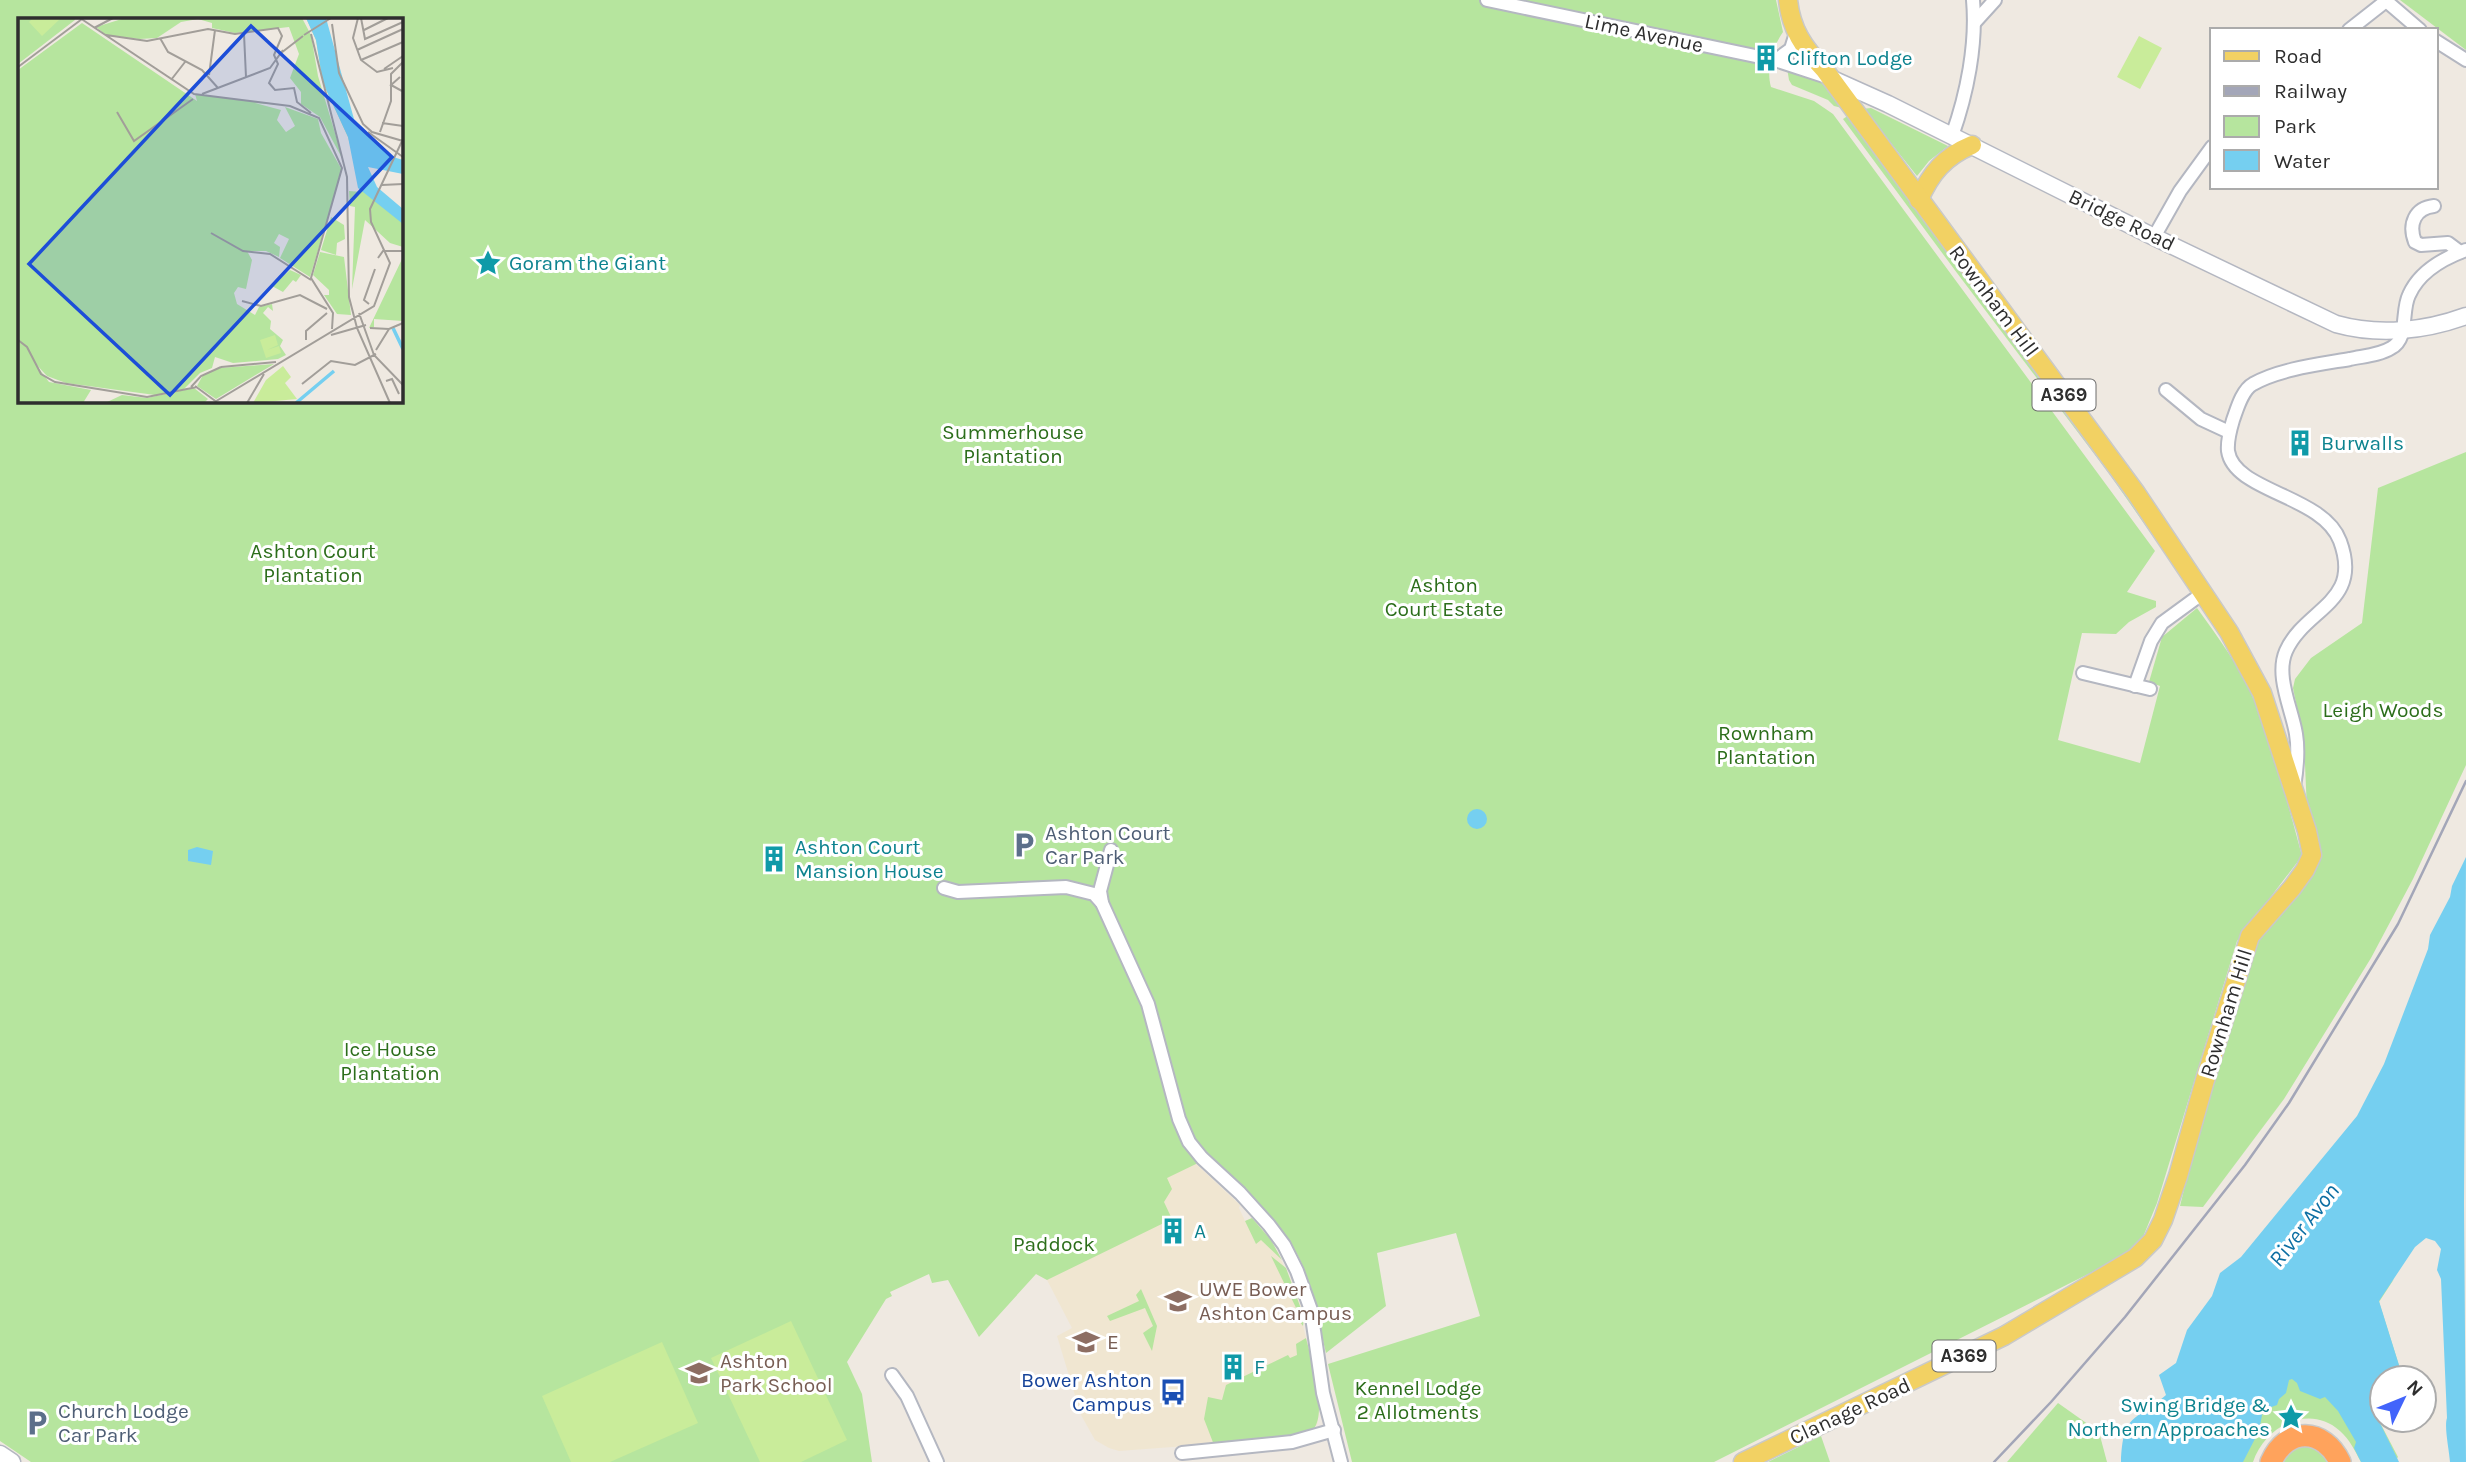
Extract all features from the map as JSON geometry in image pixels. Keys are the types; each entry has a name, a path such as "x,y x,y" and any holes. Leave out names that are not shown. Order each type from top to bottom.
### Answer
{"highway":[{"path":"2271,1462 2284,1443 2306,1435 2317,1437 2331,1447 2340,1462"}],"main road":[{"name":"A369","path":"1788,0 1790,18 1796,33 1807,51 1827,73"},
{"name":"A369","path":"1788,0 1827,73"},
{"name":"Bridge Road","path":"1827,73 2154,237 2336,324 2362,330 2403,330 2442,325 2466,316"},
{"name":"Rownham Hill","path":"1827,73 2136,493 2229,632 2262,693 2307,831 2312,855 2305,870 2250,936 2163,1220"},
{"path":"1919,200 1927,180 1937,168 1952,155 1972,145"},
{"name":"Bridge Road","path":"2422,328 2466,310"},
{"name":"Clanage Road","path":"1743,1462 2004,1336 2135,1258 2153,1240 2163,1220"},
{"path":"0,1454 12,1462"}],"street":[{"name":"Lime Avenue","path":"1487,0 1827,73"},
{"path":"1952,136 1962,108 1975,22 1973,0"},
{"path":"1975,22 1995,0"},
{"path":"2351,28 2386,0 2418,28"},
{"path":"1769,59 1791,49 1796,33"},
{"path":"2438,42 2466,61"},
{"path":"2154,237 2180,191 2210,150"},
{"path":"2426,204 2414,219 2412,232 2415,242 2421,245 2448,243 2463,251"},
{"path":"2294,788 2298,762 2297,736 2282,672 2284,654 2290,642 2339,592 2345,576 2345,559 2333,526 2324,518 2293,499 2255,482 2236,468 2228,452 2229,432 2249,386 2261,380 2319,364 2388,350 2396,345 2403,330 2405,307 2413,287 2435,266 2463,251"},
{"path":"2166,390 2194,415 2229,432"},
{"path":"2135,686 2151,641 2162,623 2203,593"},
{"path":"2083,673 2150,689"},
{"path":"1111,849 1100,891 1102,903 1148,1004 1179,1119 1189,1142 1269,1225 1284,1245 1297,1271 1311,1310 1323,1393 1341,1462"},
{"path":"944,888 958,892 1066,887 1094,894 1102,903"},
{"path":"892,1375 907,1396 937,1462"},
{"path":"1182,1453 1292,1442 1334,1430"}],"shaded area":[{"name":"UWE Bower Ashton Campus","path":"1198,1160 1195,1163 1240,1205 1245,1221 1252,1218 1271,1240 1295,1288 1304,1317 1303,1326 1313,1365 1319,1412 1317,1425 1291,1438 1119,1451 1095,1440 1081,1415 1057,1336 1072,1328 1047,1280 1036,1274 1016,1226"}],"green space":[{"name":"Ashton Court Estate","path":"0,0 1776,0 1783,32 1771,59 1771,87 1814,101 1833,114 2155,551 2127,592 2156,601 2156,607 2129,622 2116,634 2082,633 2058,740 2140,763 2160,686 2149,682 2162,637 2197,608 2221,641 2254,700 2286,797 2302,856 2237,941 2157,1203 2138,1249 1714,1462 1352,1462 1328,1364 1480,1316 1456,1233 1377,1253 1386,1306 1326,1353 1311,1290 1297,1254 1264,1210 1195,1140 1198,1160 1196,1164 1167,1178 1172,1189 1164,1202 1172,1219 1047,1280 1036,1274 979,1337 948,1280 932,1283 929,1274 890,1292 892,1296 886,1299 847,1362 862,1394 872,1462 31,1462 0,1441"},
{"path":"2400,0 2466,0 2466,50"},
{"path":"2139,36 2162,48 2140,89 2117,77"},
{"path":"1787,68 1821,82 1842,108 1792,85"},
{"path":"1871,108 1948,146 1929,161 1917,176 1861,109"},
{"path":"1849,115 2082,426 2187,585 2108,472 1843,119"},
{"name":"Leigh Woods","path":"2466,452 2466,765 2413,879 2371,958 2284,1099 2203,1207 2180,1206 2203,1113 2255,939 2321,859 2307,810 2304,742 2293,688 2295,679 2311,658 2362,623 2378,488"},
{"path":"1252,1218 1271,1240 1282,1260 1261,1240 1256,1244 1245,1221"},
{"path":"1271,1256 1286,1268 1304,1317 1303,1326 1297,1318 1300,1316"},
{"path":"2394,1279 2379,1302 2399,1364 2368,1364 2368,1434 2386,1434 2398,1457 2395,1461 2361,1462 2340,1431 2315,1419 2289,1422 2278,1429 2267,1438 2253,1462 2212,1462 2219,1446"},
{"path":"1141,1289 1157,1326 1152,1351 1143,1333 1153,1326 1145,1308 1110,1321 1107,1316 1139,1301 1136,1295"},
{"path":"791,1321 847,1440 801,1462 760,1462 711,1358"},
{"path":"1306,1338 1319,1399 1317,1422 1313,1430 1291,1438 1214,1445 1204,1419 1208,1397 1222,1400 1226,1385 1288,1355 1290,1358 1297,1355 1296,1344"},
{"path":"662,1342 698,1423 610,1462 571,1462 542,1396"},
{"path":"2058,1403 2099,1432 2107,1462 2007,1462"},
{"path":"1821,1436 1830,1462 1768,1462"},
{"path":"2309,1443 2332,1462 2282,1462 2295,1447"}],"water":[{"path":"1477,809 1484,812 1487,819 1484,826 1477,829 1470,826 1467,819 1470,812"},
{"path":"197,847 213,851 211,865 188,861 188,850"},
{"name":"River Avon","path":"2466,857 2466,1462 2450,1462 2446,1426 2441,1279 2437,1270 2441,1249 2435,1241 2426,1238 2415,1247 2379,1301 2399,1364 2368,1364 2368,1434 2385,1434 2399,1462 2361,1462 2354,1448 2356,1442 2338,1411 2325,1397 2320,1399 2300,1391 2292,1379 2277,1405 2263,1410 2259,1431 2243,1462 2121,1462 2124,1435 2128,1426 2138,1415 2166,1395 2159,1375 2176,1363 2187,1330 2212,1296 2220,1273 2241,1257 2357,1116 2384,1064 2428,949 2430,935 2450,897 2452,886"}],"railway":[{"path":"1994,1462 2125,1317 2245,1165 2289,1103 2398,924 2466,781"}],"place":[{"name":"Clifton Lodge","path":"1766,58"},
{"name":"Goram the Giant","path":"488,263"},
{"name":"Burwalls","path":"2300,443"},
{"name":"Ashton Court Car Park","path":"1024,845"},
{"name":"Ashton Court Mansion House","path":"774,859"},
{"name":"A","path":"1173,1231"},
{"name":"UWE Bower Ashton Campus","path":"1178,1301"},
{"name":"E","path":"1086,1342"},
{"name":"F","path":"1233,1367"},
{"name":"Ashton Park School","path":"699,1373"},
{"name":"Bower Ashton Campus","path":"1173,1392"},
{"name":"Swing Bridge & Northern Approaches","path":"2291,1417"},
{"name":"Church Lodge Car Park","path":"37,1423"}],"park label":[{"name":"Summerhouse Plantation","path":"1013,444"},
{"name":"Ashton Court Plantation","path":"313,563"},
{"name":"Rownham Plantation","path":"1766,745"},
{"name":"Ice House Plantation","path":"390,1061"},
{"name":"Paddock","path":"1054,1244"},
{"name":"Kennel Lodge 2 Allotments","path":"1418,1400"}]}
